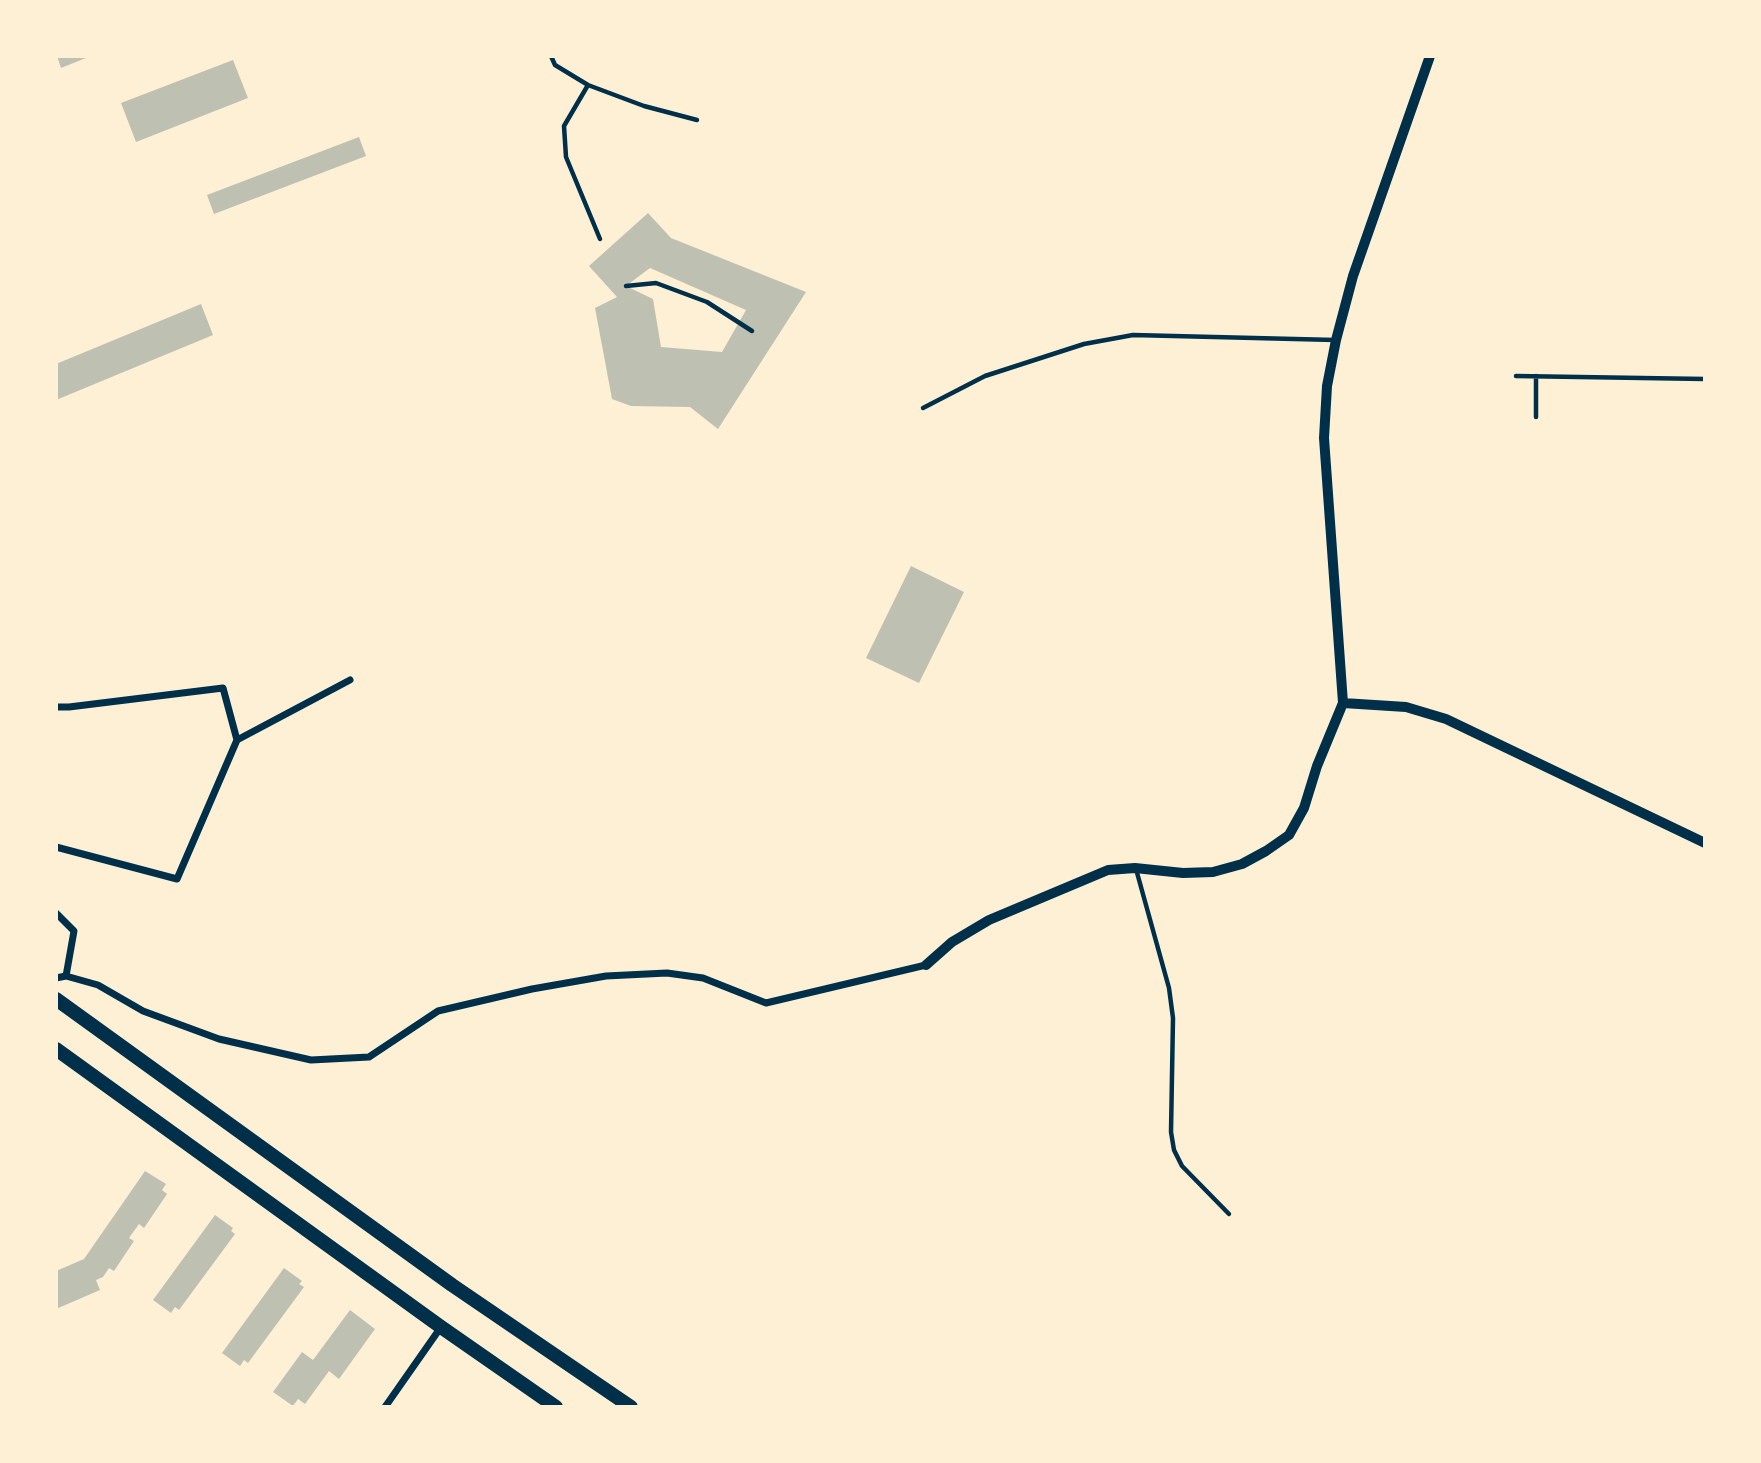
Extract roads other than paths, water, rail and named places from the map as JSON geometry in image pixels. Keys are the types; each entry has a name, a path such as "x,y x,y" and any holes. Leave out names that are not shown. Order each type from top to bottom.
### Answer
{"main road":[{"path":"56,999 452,1284 631,1407"},
{"path":"56,1051 441,1328 556,1407"}],"street":[{"path":"56,978 66,976 98,985 143,1012 219,1039 312,1060 369,1057 438,1011 532,989 606,976 667,973 703,978 766,1003 926,965 952,942 989,920 1108,870 1135,868 1183,873 1213,872 1242,864 1289,835 1304,808 1317,766 1343,703 1324,438 1327,386 1335,340 1353,276 1430,56"},
{"path":"237,740 350,680"},
{"path":"56,707 69,708 223,688 237,740 177,879 56,847"},
{"path":"1343,703 1406,707 1446,719 1705,843"},
{"path":"56,913 74,931 66,976"},
{"path":"385,1407 441,1328"}],"lane":[{"path":"551,56 555,65 588,85 644,106 697,120"},
{"path":"588,85 564,126 566,158 600,239"},
{"path":"626,286 656,283 707,302 752,331"},
{"path":"923,408 985,376 1084,344 1133,335 1335,340"},
{"path":"1516,376 1705,379"},
{"path":"1536,376 1536,417"},
{"path":"1135,868 1169,988 1173,1018 1171,1132 1174,1150 1182,1166 1229,1214"}]}
